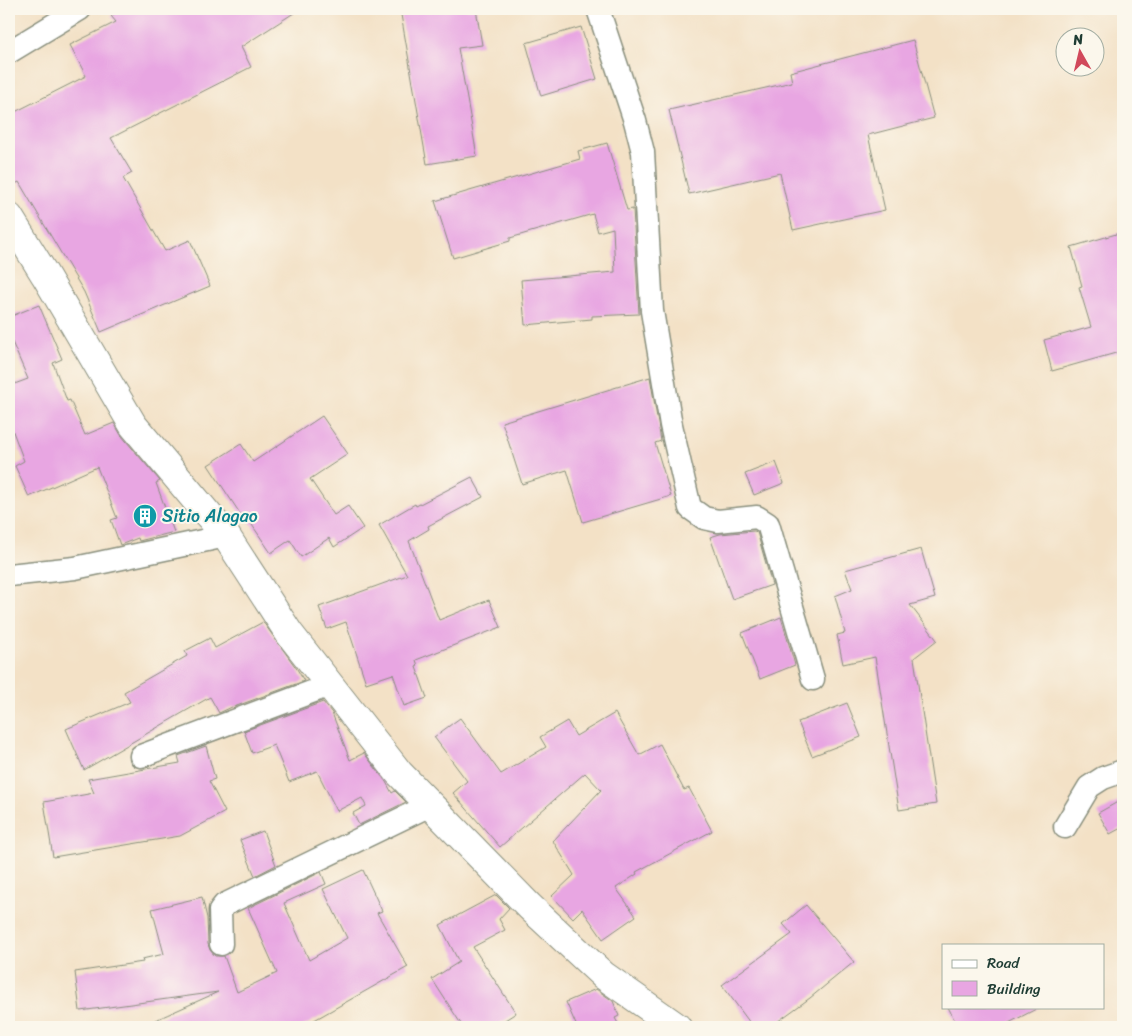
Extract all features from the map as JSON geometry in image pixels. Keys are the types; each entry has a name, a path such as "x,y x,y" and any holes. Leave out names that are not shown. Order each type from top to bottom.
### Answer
{"street":[{"path":"9,52 80,9"},
{"path":"598,9 635,121 643,152 652,312 671,426 690,508 704,518 718,521 757,517 768,524 813,678"},
{"path":"9,217 133,425 226,536 289,633 399,773 530,907 603,975 677,1027"},
{"path":"9,575 75,568 226,536"},
{"path":"141,756 330,685"},
{"path":"1065,827 1089,787 1103,778 1123,770"},
{"path":"221,944 220,910 224,906 430,805"}],"building":[{"path":"121,9 300,9 241,47 251,67 111,138 132,173 123,178 165,251 190,240 210,286 101,332 84,292 19,182 15,184 9,172 9,115 86,76 70,45 116,22 111,16"},
{"path":"400,9 476,9 482,45 458,48 477,156 427,164"},
{"path":"581,27 597,79 541,96 526,43"},
{"path":"913,40 934,118 868,135 885,210 793,230 780,173 689,194 669,110 792,82 790,72"},
{"path":"607,143 627,210 633,209 639,314 592,316 592,319 525,325 521,280 615,272 613,228 598,232 593,214 510,238 510,241 453,258 435,201 580,159 578,151"},
{"path":"1123,232 1123,351 1052,371 1044,340 1091,327 1079,287 1082,286 1071,247"},
{"path":"39,305 62,359 53,363 67,401 70,400 85,435 114,423 121,435 160,481 156,483 174,532 139,541 138,538 120,545 111,520 117,518 97,467 29,497 15,466 24,461 9,421 9,386 28,379 9,335 9,317"},
{"path":"650,377 661,441 655,443 671,496 583,522 567,470 522,484 502,422"},
{"path":"322,416 348,454 310,479 334,515 348,506 363,528 334,547 329,538 301,557 290,540 271,553 248,519 245,521 208,465 241,444 253,462"},
{"path":"776,462 784,483 754,495 745,474"},
{"path":"472,477 483,497 428,526 429,529 409,541 439,620 489,600 501,627 416,660 418,666 416,667 427,698 404,706 393,674 366,683 346,622 327,629 319,607 407,575 379,525 415,504 416,506"},
{"path":"757,532 772,585 732,599 710,537 720,534"},
{"path":"921,549 935,598 910,605 937,640 914,658 936,804 899,810 875,657 843,664 837,635 845,633 835,596 852,589 845,570"},
{"path":"781,617 795,665 760,679 742,633"},
{"path":"263,622 304,681 219,713 210,697 84,770 66,729 130,702 124,692 187,656 185,651 210,638 215,648"},
{"path":"323,702 332,713 350,760 364,753 392,793 395,791 406,802 359,825 353,813 366,806 362,798 337,811 317,771 289,782 274,745 252,753 244,731"},
{"path":"847,703 861,737 812,756 798,722"},
{"path":"615,713 639,755 660,744 684,790 689,788 712,831 636,872 637,874 616,888 636,916 603,939 582,909 573,918 552,896 574,875 553,841 601,790 585,773 500,847 453,793 467,781 434,737 460,718 501,774 546,747 540,737 567,721 576,736"},
{"path":"206,746 215,779 209,781 225,812 180,836 53,857 44,802 94,793 88,779 180,763 178,756"},
{"path":"1123,799 1123,827 1110,834 1098,813"},
{"path":"263,831 276,865 255,876 240,840"},
{"path":"363,870 382,911 377,913 408,967 302,1027 140,1027 218,992 80,1011 75,972 143,962 142,959 164,954 152,909 202,897 207,918 210,950 215,956 224,956 237,992 277,973 248,908 321,872 326,884 284,903 309,960 347,938 323,889"},
{"path":"496,895 509,908 499,919 505,930 473,947 516,1013 494,1027 463,1027 432,979 459,962 440,925"},
{"path":"806,905 854,962 810,998 770,1027 753,1027 722,985 792,934 783,924"},
{"path":"596,989 613,1001 619,1016 615,1018 620,1027 577,1027 566,1002"},
{"path":"948,1008 1038,1008 1001,1027 958,1027"}],"place":[{"name":"Sitio Alagao","path":"145,516"}]}
